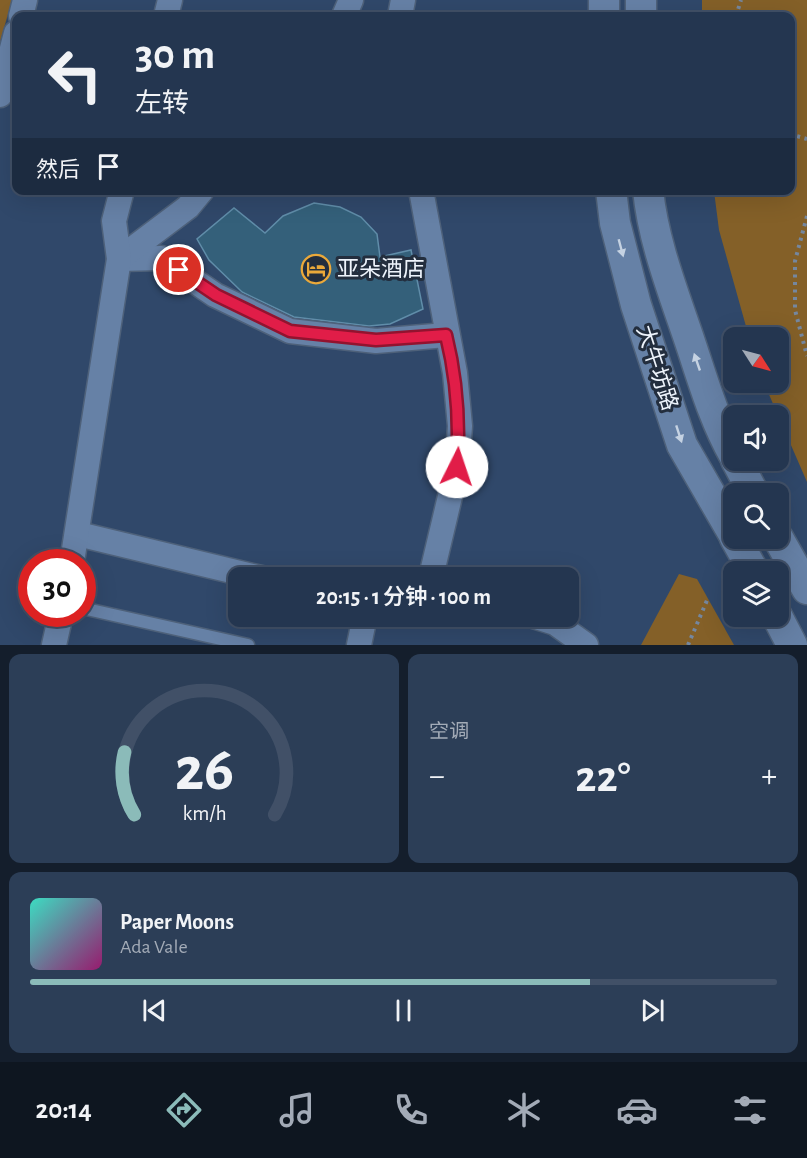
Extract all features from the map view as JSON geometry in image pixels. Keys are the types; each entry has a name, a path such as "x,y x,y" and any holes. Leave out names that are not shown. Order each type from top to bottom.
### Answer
{"street":[{"path":"0,95 12,48"},
{"path":"75,549 119,259 114,221 121,195"},
{"path":"119,259 188,207 198,195"},
{"path":"422,195 446,335 455,373 460,426 457,467 433,567"},
{"name":"大牛坊路","path":"612,195 615,223 636,305 682,445 723,518"},
{"name":"大牛坊路","path":"649,195 651,215 675,296 723,435"},
{"path":"119,259 161,258 216,295 290,331 376,340 446,335"},
{"path":"78,534 228,570"},
{"path":"784,549 807,589"},
{"path":"54,645 58,627"},
{"path":"359,645 363,627"},
{"path":"561,627 586,645"},
{"path":"783,627 792,645"}],"lane":[{"path":"96,611 248,645"}],"path":[{"path":"807,216 795,261 795,300 807,356"},
{"path":"688,645 708,598"}],"shaded area":[{"path":"0,0 12,0 0,42"},
{"path":"702,0 807,0 807,482 789,441 789,405 774,405 768,393 789,393 789,327 746,327 719,230 715,195 795,195 795,12 702,12"},
{"path":"679,574 697,579 734,645 641,645"}],"building":[{"name":"亚朵酒店","path":"314,203 340,207 361,217 377,234 380,257 411,250 423,309 390,324 369,326 294,317 242,292 209,260 197,239 234,208 265,233 283,216"}],"place":[{"name":"亚朵酒店","path":"316,269"}],"route":[{"path":"179,270 216,295 290,331 376,340 446,335 455,373 460,426 457,467"}]}
